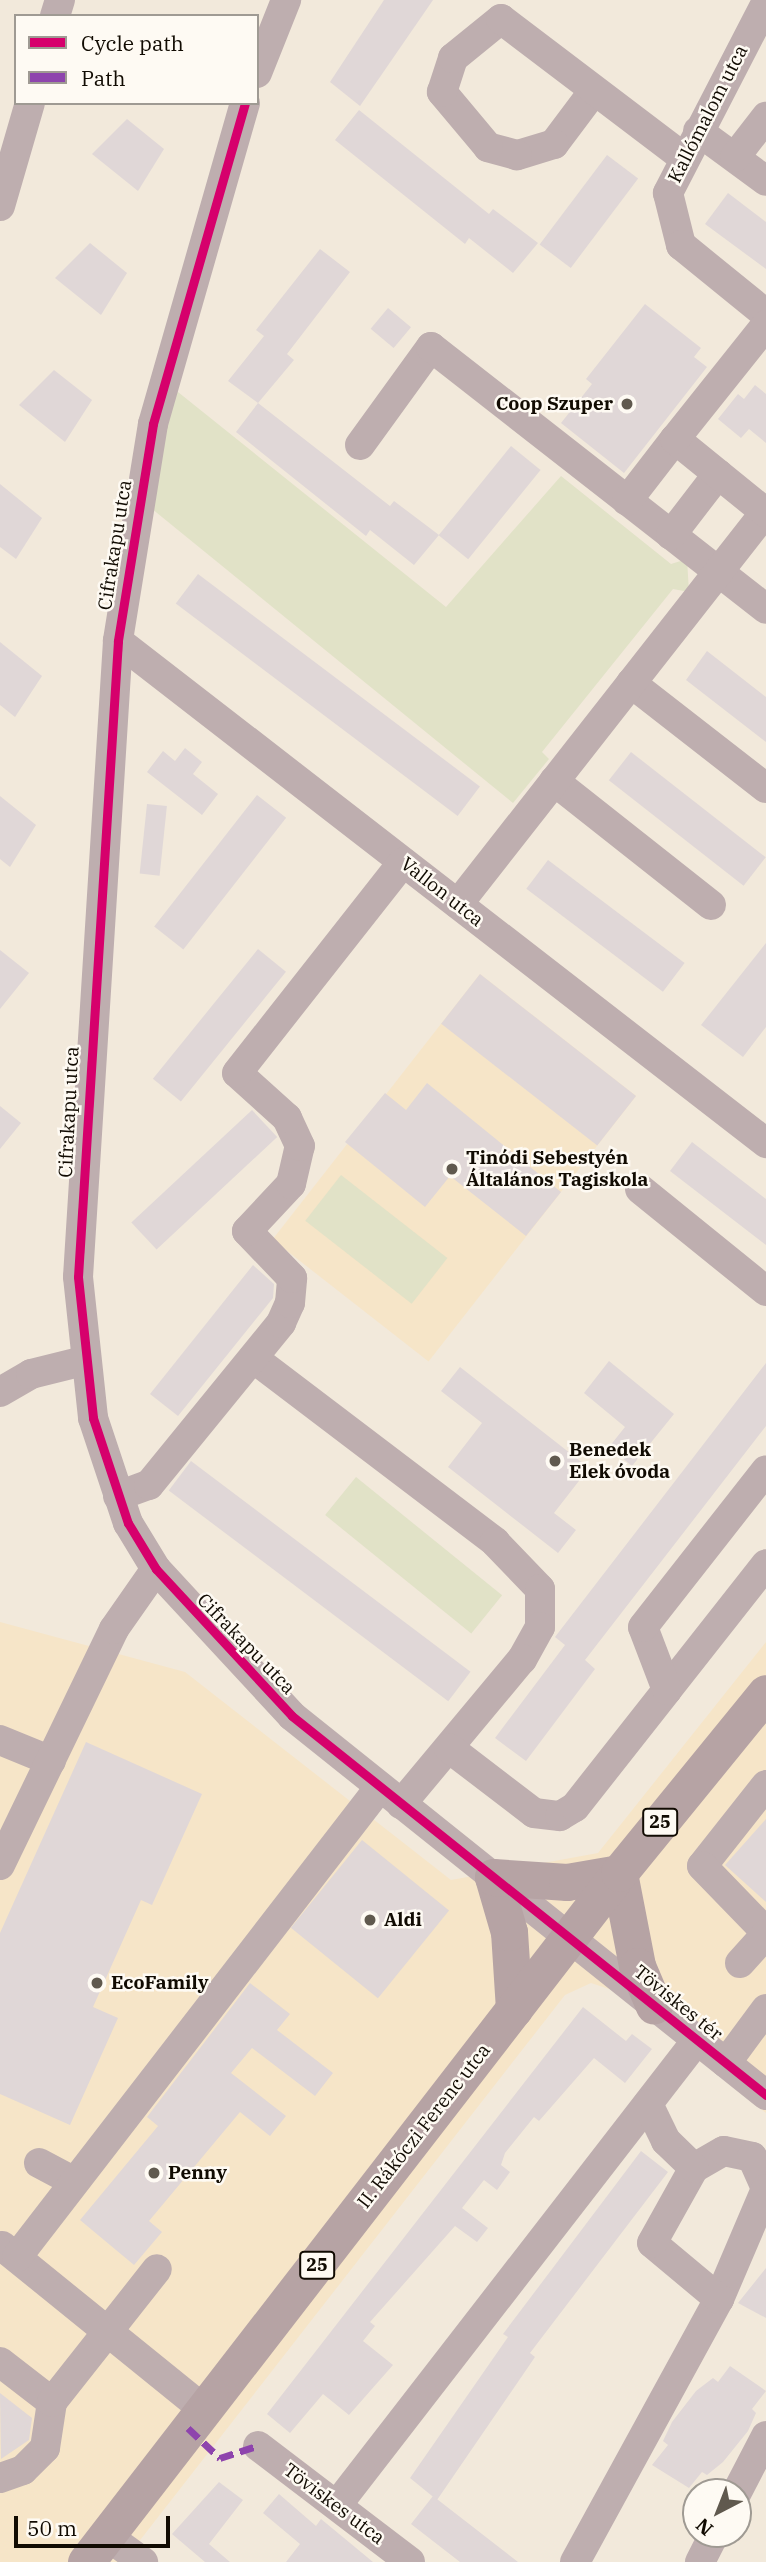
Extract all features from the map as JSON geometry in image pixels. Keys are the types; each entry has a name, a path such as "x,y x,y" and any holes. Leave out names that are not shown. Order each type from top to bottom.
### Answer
{"main road":[{"name":"II. Rákóczi Ferenc utca","path":"96,2548 619,1873 764,1708"},
{"path":"514,2009 509,1933 493,1877 567,1882 619,1873 637,1966 654,2006"}],"street":[{"path":"259,68 286,0"},
{"name":"Kallómalom utca","path":"766,3 668,193 681,245 766,314"},
{"path":"593,92 554,144 517,155 488,147 442,92 453,58 501,19 593,92 684,158"},
{"path":"0,206 29,105"},
{"name":"Cifrakapu utca","path":"244,105 153,424 118,641 92,1003 78,1277 82,1361 118,1496 156,1569 292,1716 569,1938"},
{"path":"735,157 766,117"},
{"path":"698,131 766,181"},
{"path":"628,501 766,325"},
{"path":"360,445 431,346 766,609"},
{"path":"458,904 766,512 675,439"},
{"path":"671,535 718,474"},
{"name":"Vallon utca","path":"118,641 403,862 763,1134"},
{"path":"631,682 766,788"},
{"path":"554,781 711,905"},
{"path":"118,1496 149,1485 281,1323 292,1278 247,1231 291,1184 300,1146 288,1118 237,1073 403,862"},
{"path":"640,1189 766,1291"},
{"path":"203,2409 8,2251 74,2182 390,1795 449,1748 522,1658 540,1627 540,1589 495,1542 253,1358"},
{"path":"0,1392 31,1374 82,1361"},
{"path":"667,1690 643,1627 766,1470"},
{"path":"449,1748 534,1813 560,1816 575,1807 766,1564"},
{"path":"0,1865 114,1629 156,1569"},
{"path":"0,1740 51,1760"},
{"path":"740,1963 766,1933 702,1866 766,1785"},
{"name":"Töviskes tér","path":"569,1938 766,2095"},
{"path":"726,2063 766,2009"},
{"name":"Töviskes tér","path":"337,2505 696,2040"},
{"path":"648,2104 666,2141 694,2168"},
{"path":"575,2562 719,2299 766,2189 752,2157 724,2151 694,2168 652,2243 719,2299"},
{"path":"39,2163 74,2182"},
{"path":"0,2478 23,2470 45,2448 52,2402 110,2333 157,2269"},
{"path":"0,2362 52,2402"},
{"path":"744,2478 766,2436"},
{"name":"Töviskes utca","path":"258,2446 410,2562"},
{"path":"96,2548 143,2562"}],"shaded area":[{"name":"Tinódi Sebestyén Általános Tagiskola","path":"480,974 636,1096 429,1361 273,1240"},
{"path":"0,1622 185,1672 451,1880 598,1853 766,1642 766,2113 615,1991 591,1983 565,1995 123,2562 0,2562"}],"green space":[{"path":"173,388 446,607 561,476 671,564 687,559 689,592 673,589 542,752 549,759 513,803 146,504"},
{"path":"341,1175 447,1258 412,1304 305,1221"},
{"path":"356,1477 502,1595 471,1633 325,1515"}],"building":[{"path":"384,0 433,0 360,106 330,82"},
{"path":"359,110 489,214 493,209 538,243 513,273 469,238 465,244 335,140"},
{"path":"127,119 164,149 138,191 92,154"},
{"path":"607,155 638,178 571,268 540,244"},
{"path":"728,193 766,222 766,269 705,224"},
{"path":"90,243 127,273 101,315 55,278"},
{"path":"320,249 350,272 287,354 294,360 258,403 228,381 264,336 256,330"},
{"name":"Coop Szuper","path":"645,304 701,348 694,357 707,367 624,473 561,423 592,384 586,379"},
{"path":"388,308 411,327 394,348 371,329"},
{"path":"54,370 92,400 65,442 19,405"},
{"path":"755,385 766,394 766,443 749,429 741,438 718,419 738,394 744,399"},
{"path":"258,403 390,506 394,501 439,535 414,565 370,530 366,536 236,432"},
{"path":"511,446 541,470 468,559 439,535"},
{"path":"0,484 42,518 16,559 0,547"},
{"path":"198,574 480,786 458,816 176,604"},
{"path":"0,642 42,676 15,717 0,705"},
{"path":"707,651 766,697 766,742 686,680"},
{"path":"185,748 202,762 193,774 218,794 202,815 147,772 163,751 175,761"},
{"path":"631,752 766,857 744,886 609,780"},
{"path":"257,795 286,818 183,949 154,927"},
{"path":"0,796 36,825 10,867 0,859"},
{"path":"147,804 167,806 160,876 140,874"},
{"path":"548,860 685,963 663,992 526,889"},
{"path":"766,943 766,1027 743,1057 701,1025"},
{"path":"258,949 286,972 181,1101 153,1079"},
{"path":"0,950 29,973 0,1009"},
{"path":"480,974 636,1096 597,1146 441,1024"},
{"path":"427,1083 561,1192 526,1236 450,1176 425,1207 345,1142 385,1093 406,1110"},
{"path":"0,1106 21,1123 0,1149"},
{"path":"252,1110 277,1137 157,1250 131,1223"},
{"path":"692,1142 766,1199 766,1245 670,1171"},
{"path":"253,1265 274,1284 273,1298 178,1416 150,1394"},
{"path":"609,1361 674,1414 632,1466 609,1447 625,1427 584,1393"},
{"path":"766,1363 766,1426 585,1660 595,1669 526,1761 495,1738 565,1645 555,1637"},
{"name":"Benedek Elek óvoda","path":"460,1367 589,1468 554,1513 576,1530 558,1553 448,1467 482,1423 441,1391"},
{"path":"191,1461 471,1672 448,1701 169,1491"},
{"path":"86,1742 202,1794 152,1905 141,1900 93,2007 118,2018 70,2125 0,2094 0,1933"},
{"path":"766,1819 766,1902 725,1865"},
{"name":"Aldi","path":"362,1840 449,1910 378,1998 291,1928"},
{"path":"250,1983 290,2014 277,2030 333,2073 315,2096 252,2048 231,2073 286,2116 270,2136 240,2112 149,2221 162,2232 134,2265 80,2220 158,2126 147,2117"},
{"path":"583,2007 626,2041 632,2034 652,2049 625,2083 594,2058 539,2121 534,2117 505,2153 501,2165 510,2172 497,2190 484,2180 462,2208 488,2228 477,2242 455,2226 370,2322 375,2326 363,2341 393,2365 349,2415 323,2394 290,2433 267,2414"},
{"path":"641,2151 668,2172 530,2353 535,2357 437,2500 410,2478 508,2337 503,2334"},
{"path":"766,2268 766,2318 738,2303"},
{"path":"730,2366 766,2391 752,2409 756,2413 748,2431 723,2462 707,2475 702,2472 697,2478 682,2478 682,2484 652,2465 668,2445 663,2441 672,2422 696,2391 713,2378 718,2382"},
{"path":"0,2393 32,2418 29,2440 1,2459"},
{"path":"219,2482 243,2500 209,2544 230,2562 205,2562 172,2534"},
{"path":"279,2494 316,2526 321,2519 373,2562 286,2562 300,2544 263,2513"},
{"path":"433,2496 518,2562 460,2562 411,2524"}],"marked path":[{"path":"188,2428 220,2458 258,2446"}],"cycle path":[{"path":"244,105 153,424 118,641 78,1277 93,1418 128,1523 156,1569 292,1716 766,2095"}],"place":[{"name":"Coop Szuper","path":"627,404"},
{"name":"Tinódi Sebestyén Általános Tagiskola","path":"452,1169"},
{"name":"Benedek Elek óvoda","path":"555,1461"},
{"name":"Aldi","path":"370,1920"},
{"name":"EcoFamily","path":"97,1983"},
{"name":"Penny","path":"154,2173"}]}
